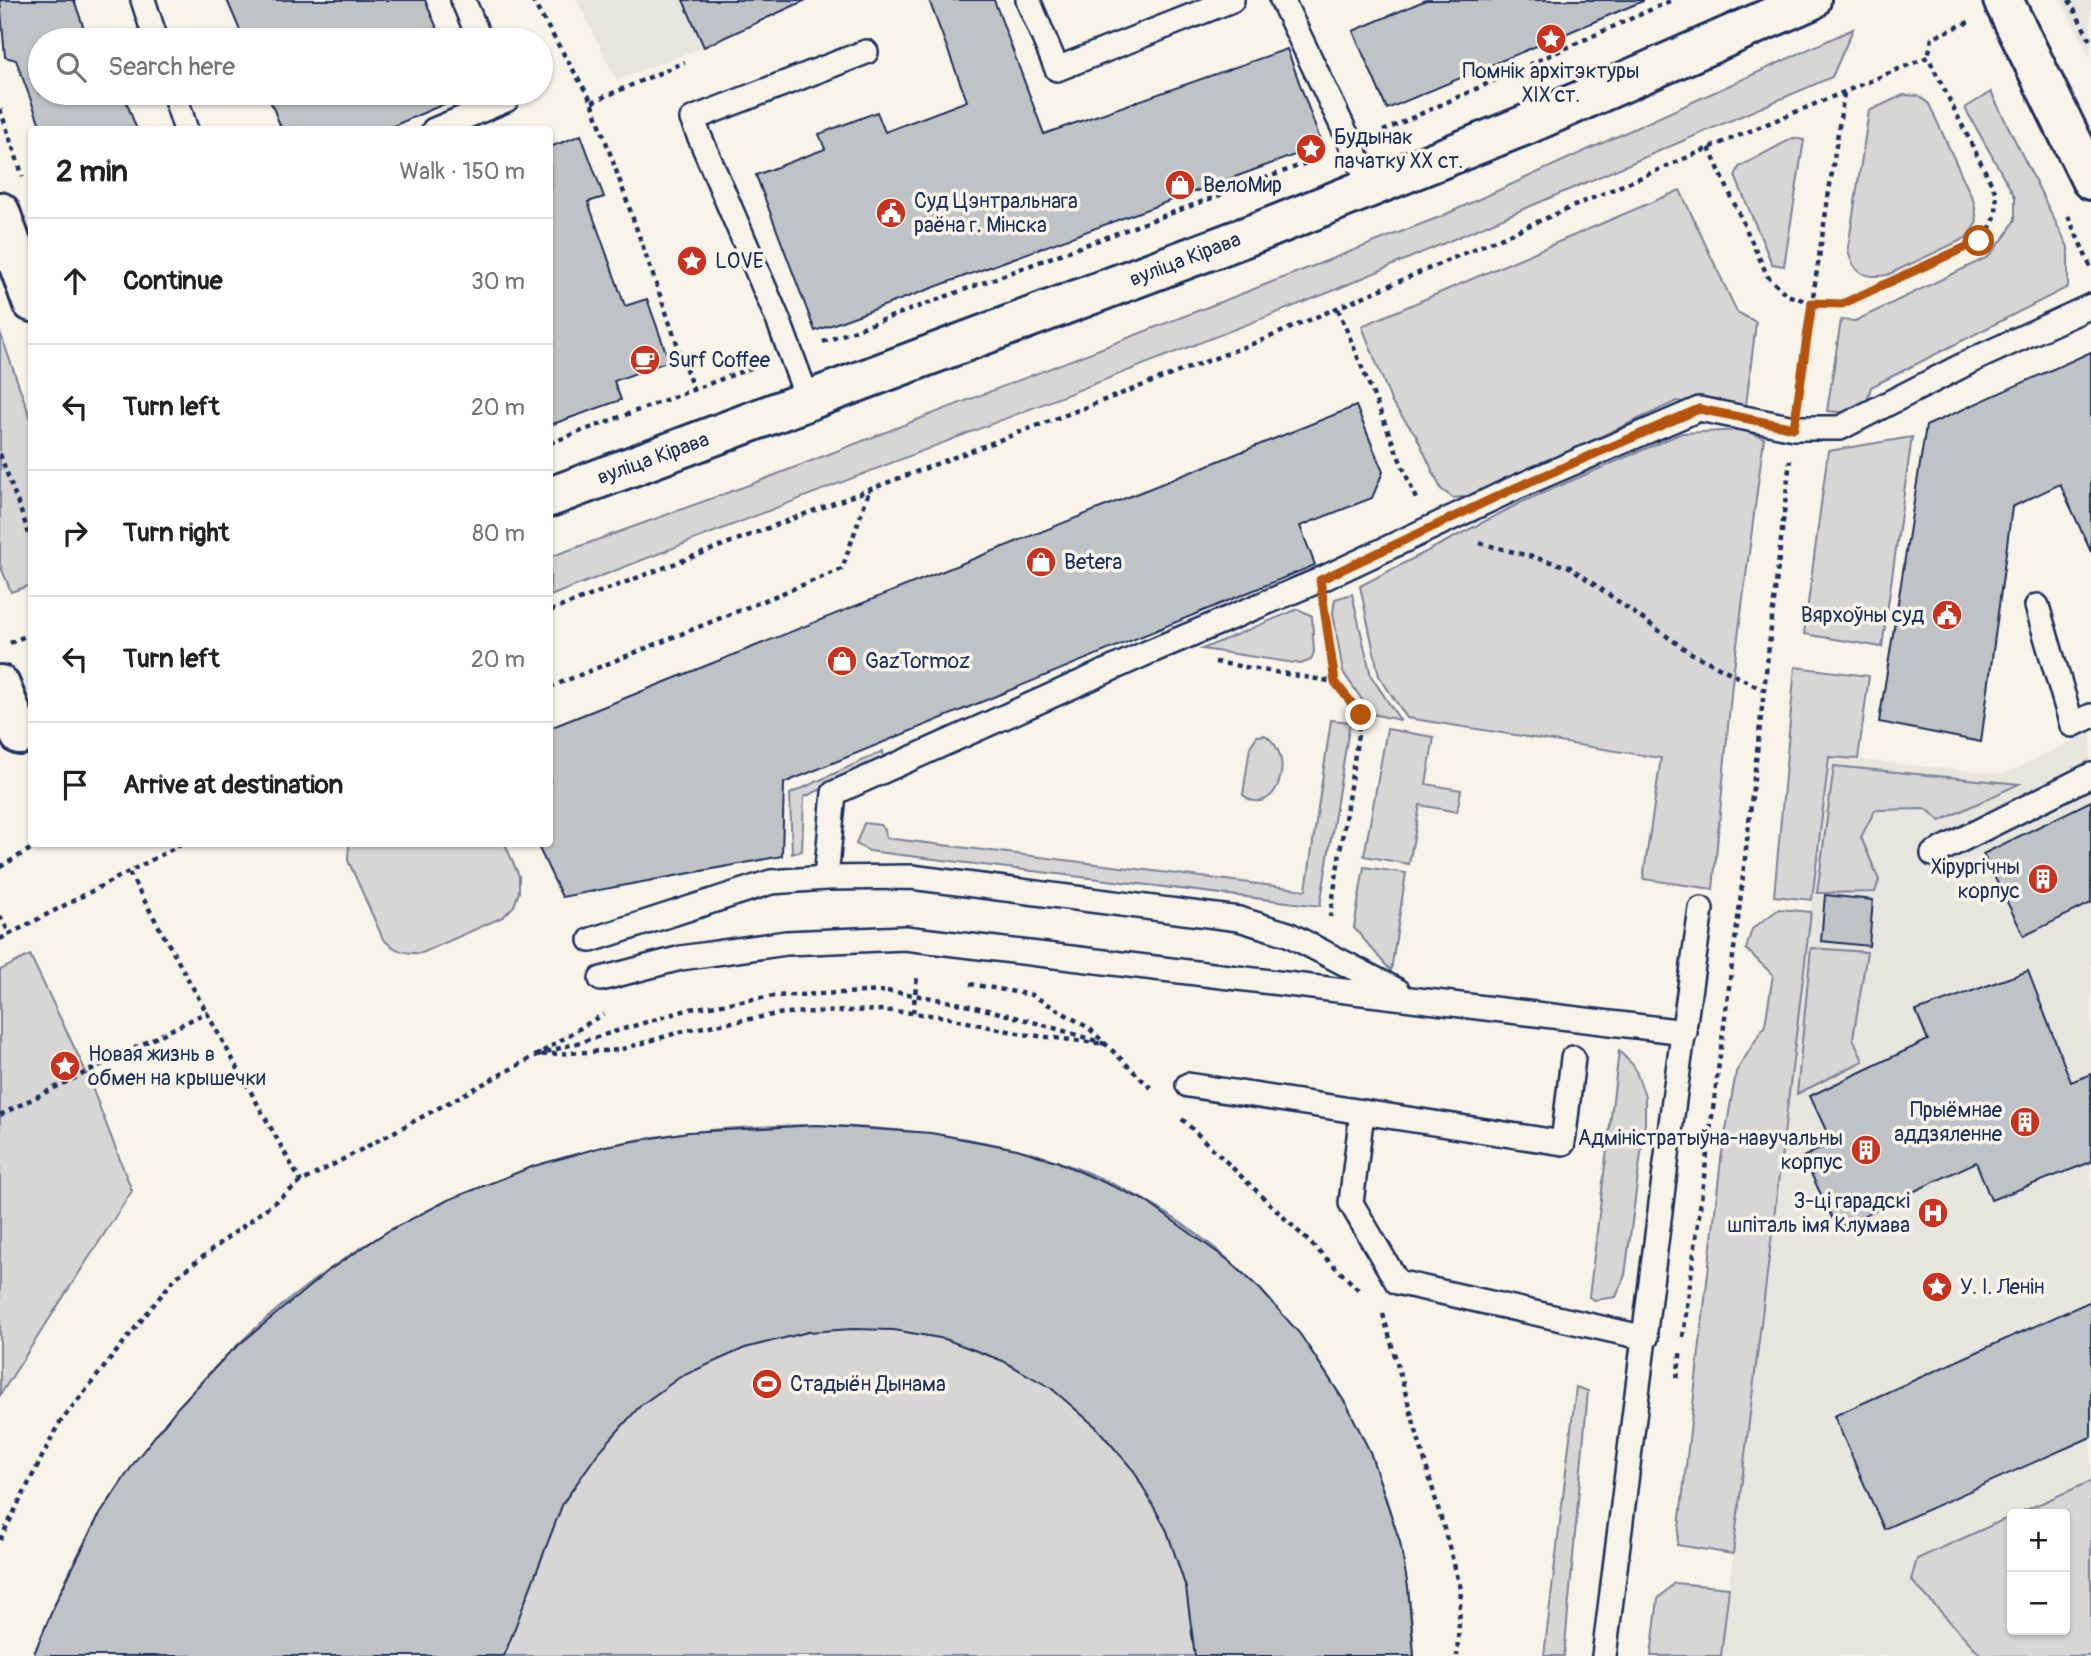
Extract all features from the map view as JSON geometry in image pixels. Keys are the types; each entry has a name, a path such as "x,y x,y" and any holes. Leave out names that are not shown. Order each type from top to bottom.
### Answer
{"main road":[{"name":"вуліца Кірава","path":"553,496 1261,231 1528,124 1811,0"},
{"path":"2004,0 2091,180"},
{"path":"0,212 28,291"},
{"path":"0,685 17,736"}],"lane":[{"path":"143,0 152,28"},
{"path":"463,0 475,28"},
{"path":"1028,0 1057,69 1232,0"},
{"path":"1282,0 1371,186"},
{"path":"808,400 692,119 866,51"},
{"path":"178,105 185,126"},
{"path":"444,126 494,105"},
{"path":"826,878 834,793 1149,652 1320,580 1699,409 1794,428 1840,428 1975,359 2091,306"},
{"path":"2037,606 2072,725 2091,716"},
{"path":"1933,854 2091,775"},
{"path":"590,940 771,883 826,878 911,877 1239,919 1288,934 1410,998"},
{"path":"1604,1656 1614,1561 1646,1338 1701,909"},
{"path":"601,979 681,958 786,943 905,938 1685,1032"},
{"path":"1188,1085 1563,1143 1573,1058"},
{"path":"1362,1112 1351,1203 1396,1282 1646,1338"}],"path":[{"path":"532,0 548,28"},
{"path":"553,442 1350,145 1672,0"},
{"path":"2069,0 2091,43"},
{"path":"1709,148 1768,277 1787,295 1812,303 1842,304 1979,241 1991,229 1998,212 1996,193 1928,57 1932,38 1969,22 1975,32"},
{"path":"553,36 592,102 693,389"},
{"path":"553,610 1338,309 1709,148 1928,57"},
{"path":"592,102 685,62"},
{"path":"1677,1381 1739,911 1762,689 1794,428 1844,92"},
{"path":"0,109 24,178"},
{"path":"2063,206 2091,268"},
{"path":"1338,309 1428,529 1570,567 1689,652 1762,689"},
{"path":"0,454 28,531"},
{"path":"553,686 842,569 870,488"},
{"path":"1320,580 1335,682 1361,715 1336,872"},
{"path":"23,637 28,635"},
{"path":"1149,652 1335,682"},
{"path":"0,867 34,847"},
{"path":"0,939 177,847"},
{"path":"129,873 301,1182"},
{"path":"0,916 10,934"},
{"path":"913,1013 916,976"},
{"path":"958,981 1031,995 1089,1028 1164,1101"},
{"path":"537,1055 690,1009 775,996 887,991 944,998 1026,1017 1105,1044"},
{"path":"537,1055 619,1050 687,1030 784,1013 883,1010 913,1013 1022,1034 1105,1044"},
{"path":"0,1115 207,1012"},
{"path":"0,1541 58,1425 175,1278 301,1182 537,1055 605,1012"},
{"path":"1174,1111 1362,1293"},
{"path":"1382,1312 1461,1589 1457,1656"}],"shaded area":[{"path":"577,0 811,0 704,47 616,80"},
{"path":"2061,0 2091,0 2091,60"},
{"path":"1853,29 1832,77 1330,292 553,595 553,556 757,482 1442,216"},
{"path":"1991,92 2068,247 2068,287 1871,387 1866,406 1848,413 1827,411 1841,320 1855,321 1988,257 2007,234 2015,219 2015,197 1965,108"},
{"path":"1903,95 1919,96 1929,104 1974,202 1977,222 1966,238 1887,275 1865,275 1852,263 1848,248 1869,111"},
{"path":"1793,138 1804,140 1784,266 1772,264 1735,176 1739,167"},
{"path":"1680,190 1737,312 1756,322 1745,414 1677,401 1473,496 1453,498 1441,489 1416,435 1392,403 1362,326"},
{"path":"0,332 28,411 28,586 11,592 0,565"},
{"path":"1743,430 1764,438 1732,683 1713,889 1643,879 1661,758 1407,718 1379,676 1360,586 1522,502 1682,433"},
{"path":"1912,437 1882,647 1804,634 1828,451"},
{"path":"1352,594 1371,676 1400,720 1372,714 1343,672 1333,613 1335,599"},
{"path":"1298,609 1312,616 1314,652 1311,660 1301,664 1202,649"},
{"path":"1795,667 1869,676 1858,759 1829,757 1812,900 1774,896"},
{"path":"1331,720 1350,722 1320,906 869,851 856,844 864,823 880,825 885,830 886,838 1306,890"},
{"path":"1387,729 1434,737 1426,784 1461,790 1457,812 1420,805 1409,864 1364,856"},
{"name":"3-ці гарадскі шпіталь імя Клумава","path":"2091,732 2091,1656 1721,1656 1829,757 2004,774"},
{"path":"1265,735 1281,758 1281,771 1272,794 1264,800 1254,801 1243,795 1250,747 1257,736"},
{"path":"883,751 884,761 804,797 802,851 792,854 790,794"},
{"path":"1834,766 2019,784 1940,821 1927,809 1875,810 1861,837 1879,880 1875,892 1817,893"},
{"path":"349,847 506,847 519,876 519,892 514,906 503,917 422,953 411,953 401,951 383,939 348,860"},
{"path":"1364,867 1406,873 1391,971 1354,928"},
{"path":"1779,909 1811,912 1733,1554 1677,1545 1721,1159 1736,1072 1765,1025 1773,975 1746,949 1752,929"},
{"path":"1811,948 1867,952 1853,1038 1863,1061 1797,1094"},
{"path":"30,955 86,1072 132,1191 0,1395 0,970"},
{"path":"1619,1051 1634,1066 1645,1096 1645,1123 1625,1275 1616,1297 1594,1300 1589,1297"},
{"name":"Стадыён Дынама","path":"817,1125 917,1132 992,1143 1100,1178 1176,1220 1243,1273 1300,1335 1346,1407 1381,1485 1404,1568 1414,1656 34,1656 89,1533 157,1434 224,1358 301,1290 342,1260 410,1221 592,1150 685,1133"},
{"path":"1576,1387 1588,1391 1564,1656 1544,1656"},
{"path":"2091,1481 2091,1656 1982,1656 1911,1580 1917,1559 2007,1518 2007,1635 2070,1635 2070,1509 2028,1509"},
{"path":"1674,1583 1729,1588 1721,1656 1651,1656 1658,1599"}],"building":[{"path":"0,0 74,0 84,28 28,28 28,92 16,60 5,57"},
{"path":"227,0 425,0 437,28 239,28"},
{"path":"683,0 806,0 704,47"},
{"path":"929,0 994,0 1044,134 1287,49 1322,145 815,331 756,175 825,149 819,134 877,112 885,132 967,101"},
{"path":"1426,0 1643,1 1387,109 1353,31"},
{"path":"33,105 128,105 135,126 41,126"},
{"path":"272,105 442,105 393,126 280,126"},
{"path":"581,135 604,197 588,202 625,306 647,299 669,361 614,381 621,400 553,424 553,146"},
{"name":"Вярхоўны суд","path":"2091,352 2091,552 2060,484 2012,507 1981,742 1879,722 1926,426"},
{"path":"1356,406 1383,472 1372,498 1300,526 1315,565 784,783 782,856 562,897 538,847 553,847 553,727"},
{"name":"Хірургічны корпус","path":"2091,801 2091,903 2024,936 1983,854"},
{"path":"1825,895 1873,900 1869,946 1821,941"},
{"path":"2028,971 2071,1082 2091,1074 2091,1162 1991,1200 1976,1162 1837,1228 1803,1157 1832,1143 1810,1096 1928,1040 1916,1011"},
{"name":"Стадыён Дынама","path":"817,1125 931,1133 1017,1149 1056,1161 1144,1200 1228,1260 1260,1289 1300,1334 1348,1407 1370,1452 1400,1542 1408,1587 1414,1656 1195,1656 1186,1588 1167,1531 1134,1471 1096,1427 1051,1388 1003,1361 945,1339 894,1330 852,1329 808,1332 745,1348 680,1377 640,1406 598,1453 563,1503 504,1656 33,1656 58,1597 97,1519 136,1460 178,1407 228,1354 329,1270 388,1231 448,1200 534,1166 605,1146 688,1132"},
{"path":"2091,1301 2091,1437 1884,1529 1834,1416"}],"place":[{"name":"Помнік архітэктуры ХІХ ст.","path":"1551,39"},
{"name":"Будынак пачатку XX ст.","path":"1311,149"},
{"name":"ВелоМир","path":"1180,185"},
{"name":"Суд Цэнтральнага раёна г. Мінска","path":"891,213"},
{"name":"LOVE","path":"692,261"},
{"name":"Surf Coffee","path":"645,360"},
{"name":"Betera","path":"1041,562"},
{"name":"Вярхоўны суд","path":"1947,615"},
{"name":"GazTormoz","path":"842,661"},
{"name":"Хірургічны корпус","path":"2043,879"},
{"name":"Новая жизнь в обмен на крышечки","path":"65,1066"},
{"name":"Прыёмнае аддзяленне","path":"2025,1122"},
{"name":"Адміністратыўна-навучальны корпус","path":"1866,1150"},
{"name":"3-ці гарадскі шпіталь імя Клумава","path":"1933,1213"},
{"name":"У. І. Ленін","path":"1937,1287"},
{"name":"Стадыён Дынама","path":"767,1384"}],"route":[{"path":"1361,715 1335,682 1320,580 1515,488 1699,409 1794,428 1812,303 1842,304 1979,241"}]}
